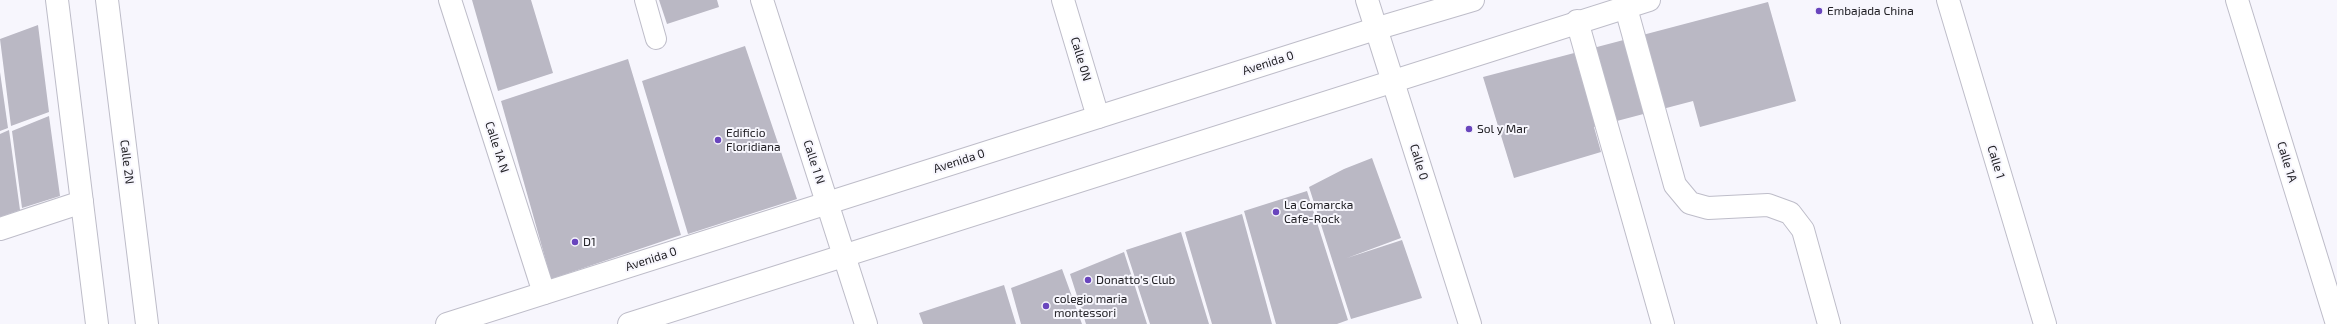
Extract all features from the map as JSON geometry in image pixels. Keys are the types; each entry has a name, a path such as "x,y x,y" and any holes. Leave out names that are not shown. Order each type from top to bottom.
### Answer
{"street":[{"path":"57,0 96,324"},
{"name":"Calle 2N","path":"107,0 147,324"},
{"name":"Calle 1A N","path":"450,0 544,293"},
{"name":"Calle 1 N","path":"762,0 866,324"},
{"name":"Calle 0N","path":"1063,0 1098,117"},
{"name":"Calle 0","path":"1367,0 1470,324"},
{"name":"Avenida 0","path":"446,324 1376,29 1473,0"},
{"path":"629,324 1577,21 1626,8 1649,0"},
{"name":"Calle 1","path":"1948,0 2045,324"},
{"name":"Calle 1A","path":"2237,0 2337,324"},
{"path":"1626,8 1675,185 1690,203 1708,208 1768,205 1790,213 1803,230 1829,324"},
{"path":"1577,21 1664,324"},
{"path":"0,229 82,202"}],"lane":[{"path":"645,0 656,39"}],"building":[{"path":"472,0 531,0 553,73 498,91"},
{"path":"659,0 717,0 719,7 667,24"},
{"path":"1768,2 1796,101 1700,127 1693,101 1594,127 1601,152 1514,178 1483,77"},
{"path":"38,25 49,112 11,126 0,39"},
{"name":"Edificio Floridiana","path":"745,46 797,199 688,234 642,81"},
{"path":"628,59 681,235 551,279 501,101"},
{"path":"0,72 8,128 0,131"},
{"path":"49,116 60,196 22,208 12,131"},
{"path":"9,130 20,210 0,217 0,134"},
{"path":"1372,158 1401,238 1347,258 1402,240 1422,298 1351,319 1309,187 1344,169"},
{"path":"1307,191 1348,320 1337,324 1276,324 1244,211"},
{"path":"1242,214 1272,324 1212,324 1185,232"},
{"path":"1181,232 1209,324 1150,324 1126,250"},
{"path":"1124,252 1147,324 1086,324 1070,274"},
{"name":"colegio maria montessori","path":"1062,269 1082,324 1021,324 1011,288"},
{"path":"1004,285 1016,324 923,324 919,313"}],"place":[{"name":"Embajada China","path":"1819,11"},
{"name":"Sol y Mar","path":"1469,129"},
{"name":"Edificio Floridiana","path":"718,140"},
{"name":"La Comarcka Cafe-Rock","path":"1276,212"},
{"name":"D1","path":"575,242"},
{"name":"Donatto's Club","path":"1088,280"},
{"name":"colegio maria montessori","path":"1046,306"}]}
